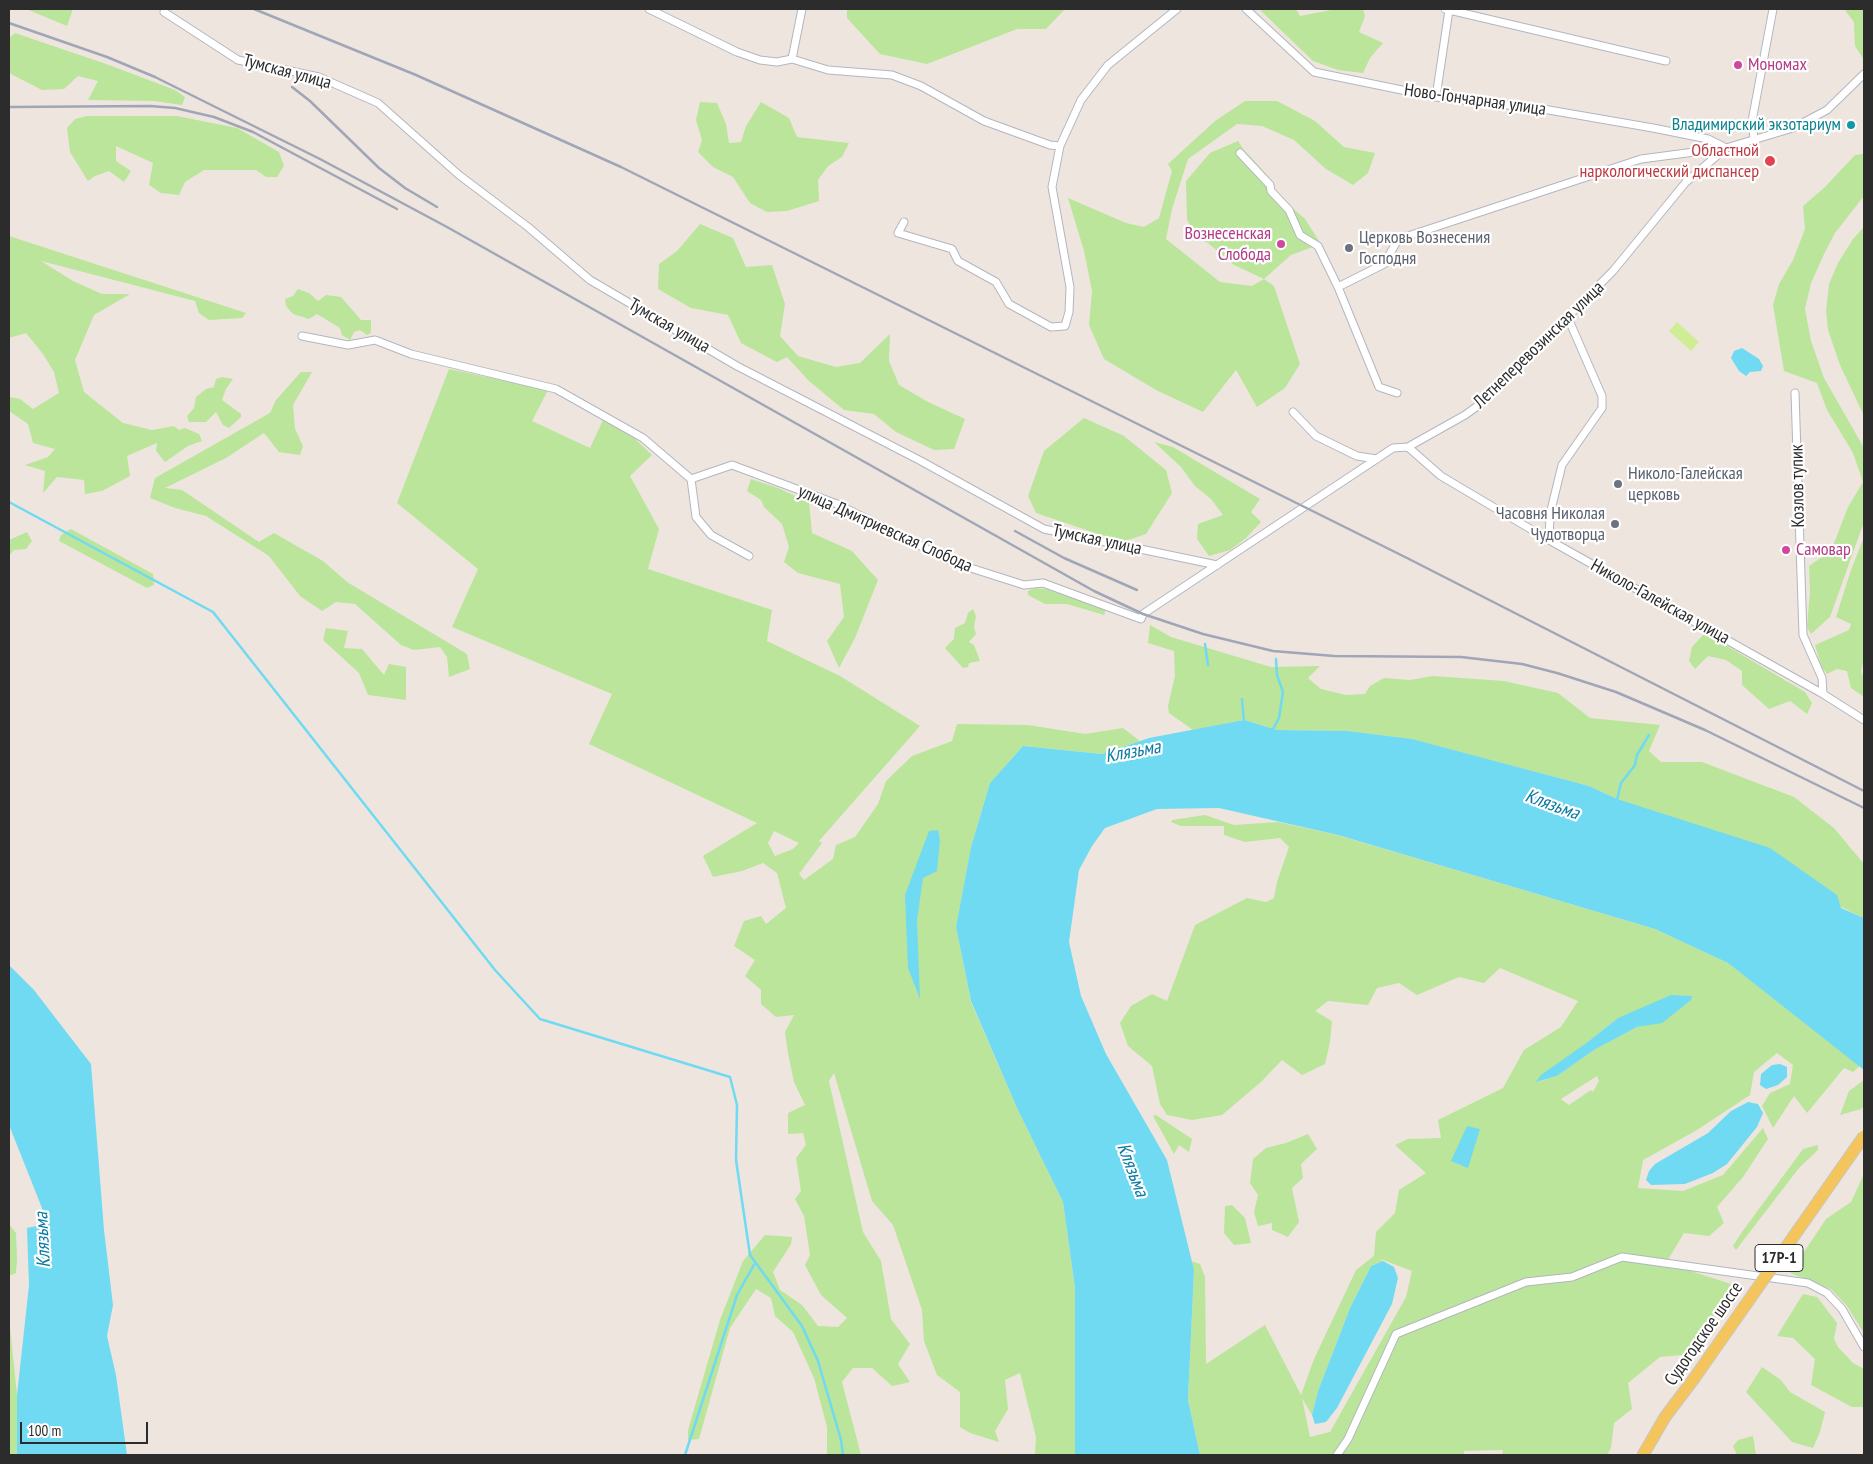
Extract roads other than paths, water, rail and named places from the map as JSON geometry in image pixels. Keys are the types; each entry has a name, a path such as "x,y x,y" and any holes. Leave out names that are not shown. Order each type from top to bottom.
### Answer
{"main road":[{"name":"Судогодское шоссе","path":"1643,1455 1665,1418 1864,1136"}],"street":[{"path":"649,9 737,52 760,60 777,62 792,59 828,70 892,75 930,90 984,121 1050,145 1060,146"},
{"path":"792,59 802,9"},
{"path":"904,222 898,233 952,249 958,261 996,282 1009,304 1051,327 1065,326 1069,312 1070,288 1052,187 1060,146 1081,100 1108,66 1176,9"},
{"name":"Ново-Гончарная улица","path":"1246,9 1314,72 1436,97 1543,109 1618,122 1708,139 1726,148"},
{"path":"1754,140 1752,121 1773,9"},
{"path":"1436,97 1447,10 1666,61"},
{"name":"Тумская улица","path":"164,12 238,60 320,77 378,103 460,175 528,227 590,280 736,366 921,462 1044,529 1217,565"},
{"name":"Летнеперевозинская улица","path":"1136,618 1141,619 1143,614 1393,448 1408,447 1465,416 1483,402 1614,271 1686,182 1726,148 1793,128 1828,110 1864,74"},
{"path":"1338,287 1384,264 1396,243 1402,238 1641,159 1726,148"},
{"path":"1240,153 1270,185 1271,190 1289,210 1300,235 1318,246 1338,287 1379,387 1397,393"},
{"path":"1549,540 1550,514 1562,465 1602,408 1602,396 1568,318"},
{"path":"302,336 348,344 375,340 411,354 556,389 643,438 691,479 696,517 711,535 749,556"},
{"name":"Козлов тупик","path":"1795,393 1803,635 1822,678 1823,694"},
{"path":"1293,412 1316,436 1357,456 1377,459"},
{"name":"Николо-Галейская улица","path":"1408,447 1441,476 1549,540 1823,694 1864,720"},
{"name":"улица Дмитриевская Слобода","path":"691,479 732,465 837,504 954,563 1024,584 1042,582 1136,618"},
{"path":"1337,1455 1348,1439 1396,1334 1526,1282 1572,1277 1622,1257 1808,1282 1827,1293 1842,1309 1864,1347"}],"water":[{"path":"1742,348 1759,359 1763,366 1761,371 1750,372 1746,376 1739,371 1731,358 1734,351"},
{"name":"Клязьма","path":"1244,720 1277,730 1348,731 1412,739 1589,786 1617,799 1770,848 1837,895 1841,908 1864,918 1864,1070 1728,963 1655,929 1338,835 1219,808 1157,809 1105,828 1092,846 1079,870 1069,942 1081,996 1106,1054 1167,1160 1194,1270 1188,1400 1200,1455 1075,1455 1075,1288 1063,1202 1017,1108 971,1001 956,927 971,847 990,783 1023,746 1102,754 1149,738"},
{"path":"938,830 940,840 937,871 923,878 917,920 920,999 908,968 905,895 929,831"},
{"name":"Клязьма","path":"9,965 34,990 91,1064 104,1230 113,1305 107,1336 116,1375 127,1455 17,1455 17,1395 29,1285 27,1228 45,1224 42,1208 9,1125"},
{"path":"1671,995 1692,996 1691,1000 1662,1023 1637,1027 1594,1050 1557,1076 1536,1082 1541,1075 1618,1018"},
{"path":"1780,1064 1787,1067 1787,1077 1778,1085 1766,1089 1760,1085 1761,1074 1772,1065"},
{"path":"1748,1102 1758,1104 1763,1113 1757,1127 1727,1164 1713,1173 1685,1184 1651,1185 1646,1180 1649,1171 1655,1164 1708,1133 1731,1111"},
{"path":"1467,1126 1480,1129 1468,1168 1451,1161"},
{"path":"1383,1261 1394,1267 1398,1278 1392,1304 1337,1408 1326,1422 1315,1424 1312,1415 1318,1391 1350,1308 1371,1266"}],"waterway":[{"path":"9,502 213,612 495,970 540,1019 730,1077 737,1105 736,1160 750,1255 802,1326 818,1361 841,1440 843,1455"},
{"path":"1205,644 1208,665"},
{"path":"1274,731 1273,729 1279,718 1283,692 1277,675 1276,659"},
{"path":"1242,699 1244,722"},
{"path":"1617,800 1621,783 1635,765 1637,755 1649,735"},
{"path":"685,1455 737,1295 755,1263"}],"railway":[{"path":"254,9 416,75 621,167 1407,558 1864,791"},
{"path":"9,23 107,57 155,77 320,159 447,227 1094,591 1143,614 1203,634 1273,651 1334,656 1461,657 1522,664 1557,673 1616,692 1705,730 1864,808"},
{"path":"292,87 310,101 379,168 405,188 437,207"},
{"path":"9,107 150,106 175,108 214,117 253,132 397,209"},
{"path":"1015,531 1064,558 1137,590"}],"place":[{"name":"Мономах","path":"1738,65"},
{"name":"Владимирский экзотариум","path":"1851,125"},
{"name":"Областной наркологический диспансер","path":"1770,161"},
{"name":"Вознесенская Слобода","path":"1281,244"},
{"name":"Церковь Вознесения Господня","path":"1349,248"},
{"name":"Николо-Галейская церковь","path":"1618,484"},
{"name":"Часовня Николая Чудотворца","path":"1615,524"},
{"name":"Самовар","path":"1786,550"}]}
